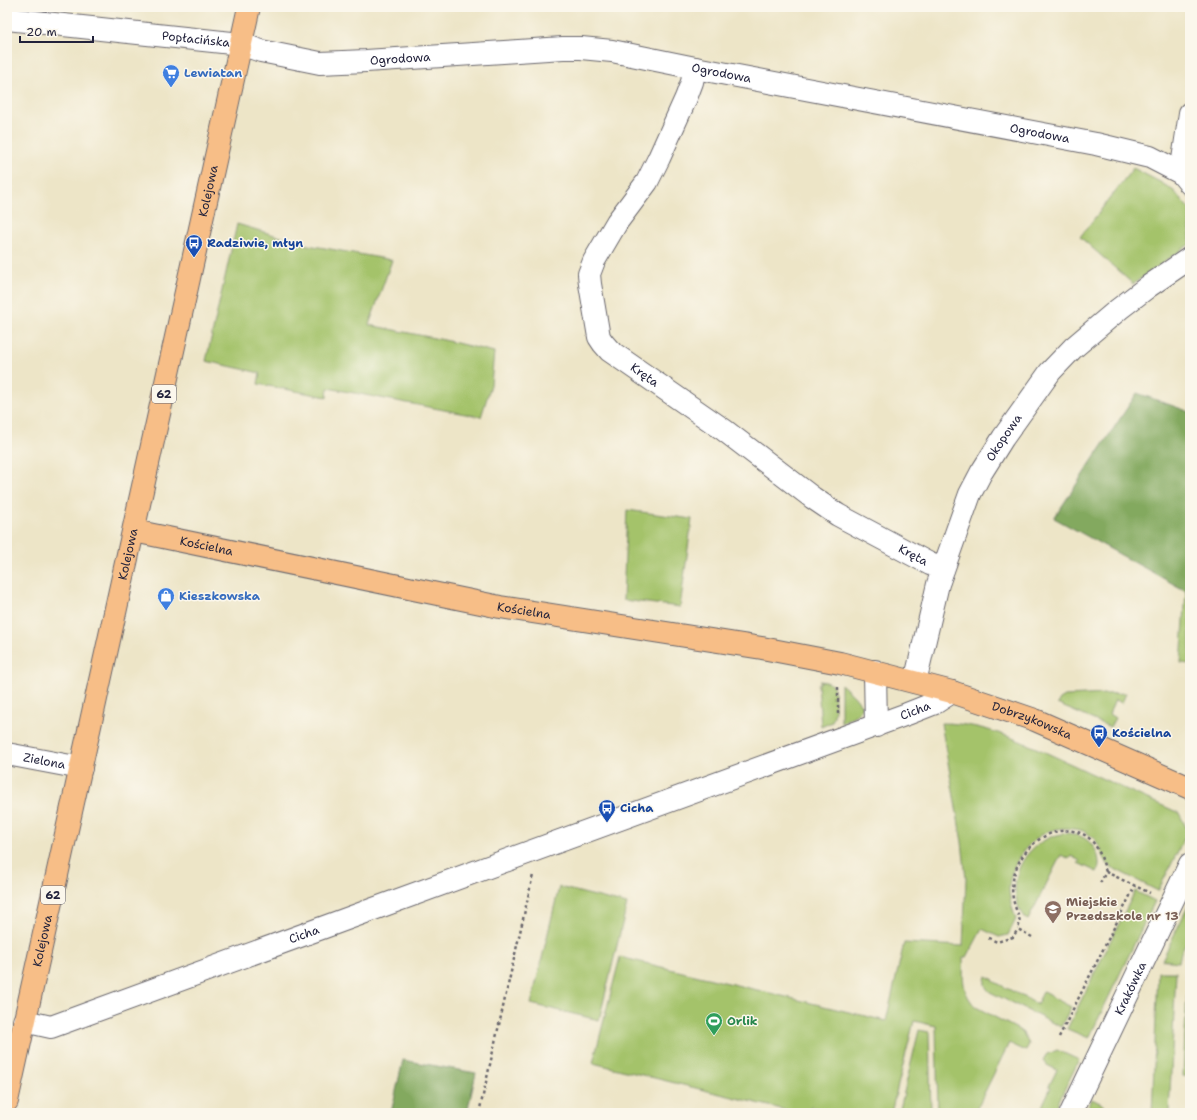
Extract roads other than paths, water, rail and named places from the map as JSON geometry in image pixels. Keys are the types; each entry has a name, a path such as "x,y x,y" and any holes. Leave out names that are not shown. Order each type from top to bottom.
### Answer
{"main road":[{"name":"Kolejowa","path":"7,1101 11,1062 24,1021 134,531 249,7"},
{"name":"Kościelna","path":"134,531 500,607 762,648 840,663 915,682"},
{"name":"Dobrzykowska","path":"915,682 952,692 1035,720 1190,788"}],"street":[{"name":"Popłacińska","path":"7,19 241,44"},
{"name":"Ogrodowa","path":"241,44 262,51 320,63 581,48 612,51 1096,144 1150,156 1186,178"},
{"name":"Kręta","path":"695,68 686,98 647,182 617,222 594,261 590,274 590,284 599,337 610,351 724,430 812,498 838,515 930,564 943,569"},
{"path":"1186,178 1190,113"},
{"name":"Okopowa","path":"915,682 938,584 970,494 981,473 1017,416 1050,372 1074,348 1119,309 1190,258"},
{"path":"874,671 876,726"},
{"name":"Cicha","path":"24,1021 51,1027 876,726 935,703 952,692"},
{"name":"Zielona","path":"7,754 81,768"},
{"name":"Krakówka","path":"1071,1113 1190,864"}],"place":[{"name":"Lewiatan","path":"171,88"},
{"name":"Radziwie, młyn","path":"194,258"},
{"name":"Kieszkowska","path":"166,611"},
{"name":"Kościelna","path":"1099,748"},
{"name":"Cicha","path":"607,823"},
{"name":"Miejskie Przedszkole nr 13","path":"1053,924"},
{"name":"Orlik","path":"714,1036"}]}
